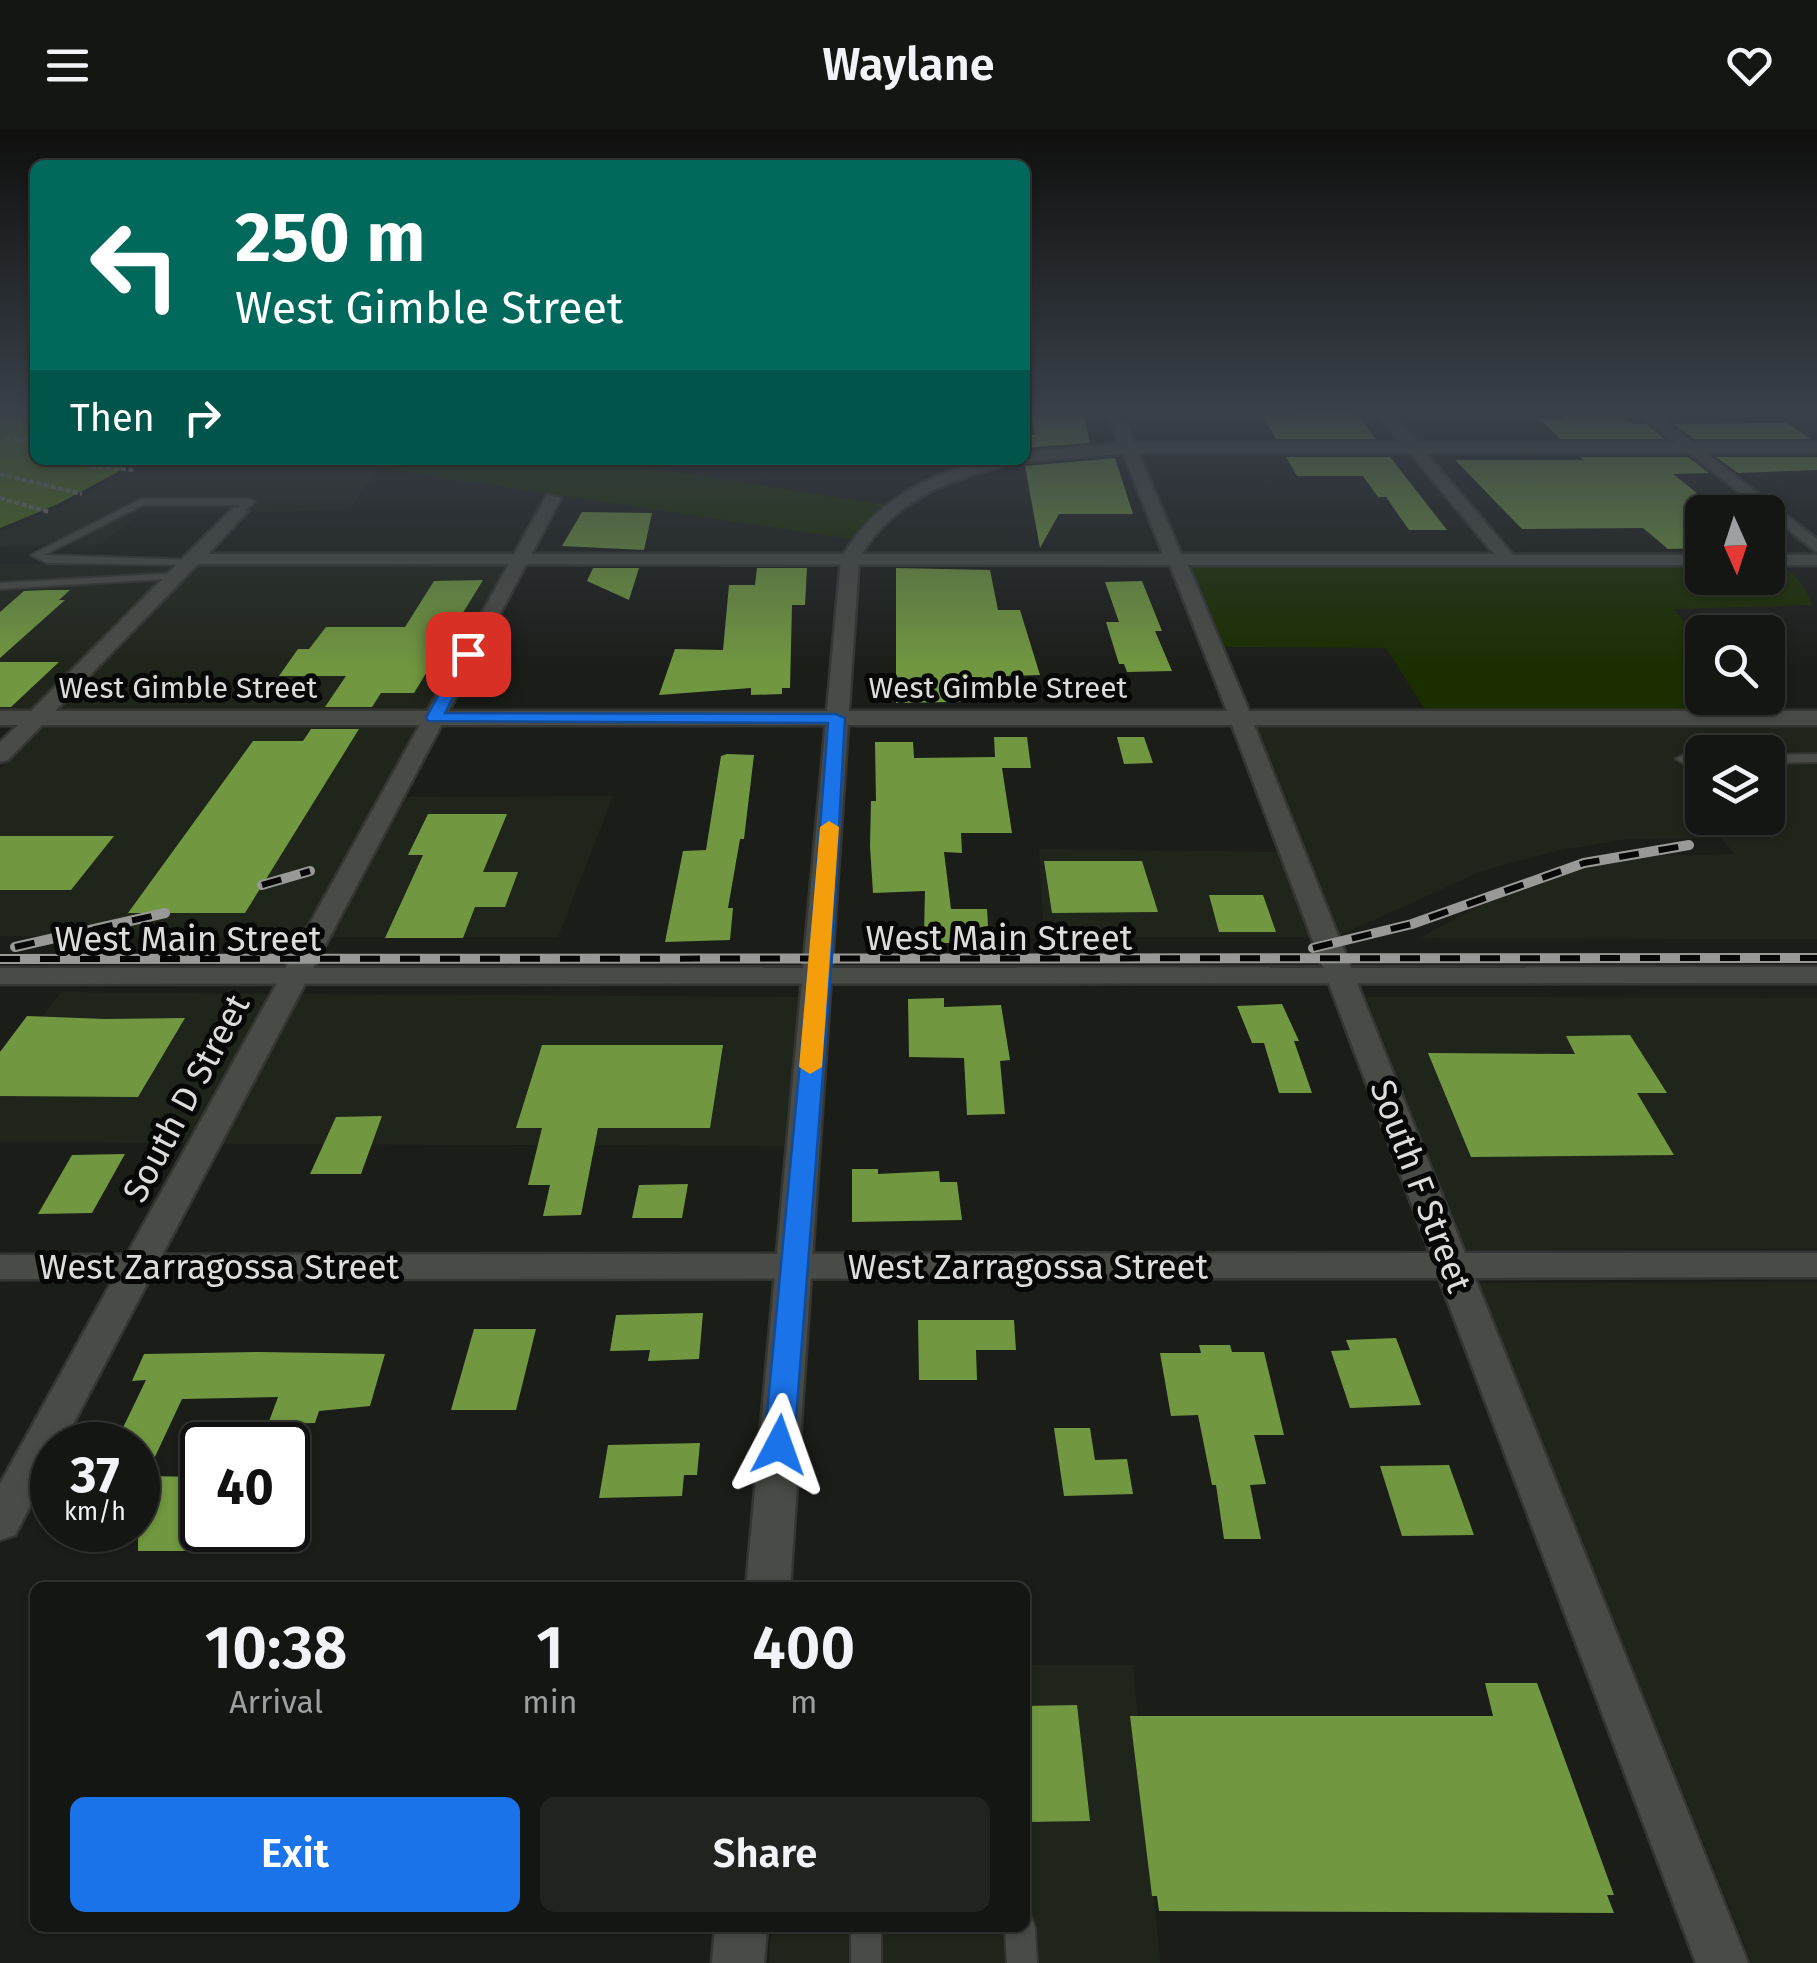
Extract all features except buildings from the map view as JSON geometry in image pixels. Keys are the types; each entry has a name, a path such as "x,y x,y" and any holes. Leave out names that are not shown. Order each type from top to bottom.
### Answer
{"street":[{"name":"South D Street","path":"0,1524 552,498"},
{"path":"768,1582 850,559 866,530 908,498"},
{"name":"South F Street","path":"1148,498 1241,718 1722,1963"},
{"path":"1455,498 1510,562"},
{"path":"1754,498 1817,547"},
{"path":"0,755 240,512"},
{"path":"186,566 520,559 1685,560"},
{"path":"1785,560 1817,560"},
{"name":"West Gimble Street","path":"0,718 1817,718"},
{"name":"West Main Street","path":"0,976 1817,975"},
{"name":"West Zarragossa Street","path":"0,1267 1817,1265"},
{"path":"738,1963 741,1932"}],"lane":[{"path":"186,566 47,560 36,555 142,502 250,502 240,512"},
{"path":"0,586 186,566"},
{"path":"1785,758 1817,758"},
{"path":"866,1932 866,1963"},
{"path":"1020,1932 1022,1963"}],"path":[{"path":"0,498 49,512"}],"shaded area":[{"path":"0,498 70,498 56,505 0,528"},
{"path":"78,498 358,498 350,509 248,513 251,508 234,508 228,513 139,515 101,544 0,547 0,532"},
{"path":"575,498 838,498 885,505 850,539"},
{"path":"179,563 30,712 0,712 0,564"},
{"path":"508,563 425,712 55,712 199,564"},
{"path":"1189,563 1685,564 1685,595 1785,595 1785,569 1796,577 1812,605 1674,609 1685,622 1685,712 1426,711 1386,648 1225,647"},
{"path":"418,724 301,937 0,936 0,768 43,725"},
{"path":"1256,724 1817,724 1817,939 1420,938 1509,890 1578,869 1648,856 1735,854 1721,838 1628,839 1556,851 1482,871 1341,935"},
{"path":"613,796 558,937 332,937 406,797"},
{"path":"1039,849 1279,852 1310,937 1044,937"},
{"path":"61,992 268,994 185,1143 0,1142 0,1073"},
{"path":"301,994 799,997 784,1146 222,1144"},
{"path":"1366,997 1817,998 1817,1249 1466,1250"},
{"path":"1817,1282 1817,1963 1752,1963 1479,1283"},
{"path":"1030,1665 1133,1665 1160,1963 769,1963 771,1932 1030,1932"}],"railway":[{"path":"1313,948 1412,924 1584,863 1689,845"},
{"path":"262,885 310,871"},
{"path":"15,947 165,913"},
{"path":"0,959 1817,958"}],"slow traffic":[{"path":"810,1067 829,827"}],"route":[{"path":"468,654 434,718 836,718 821,956 779,1445"}]}
